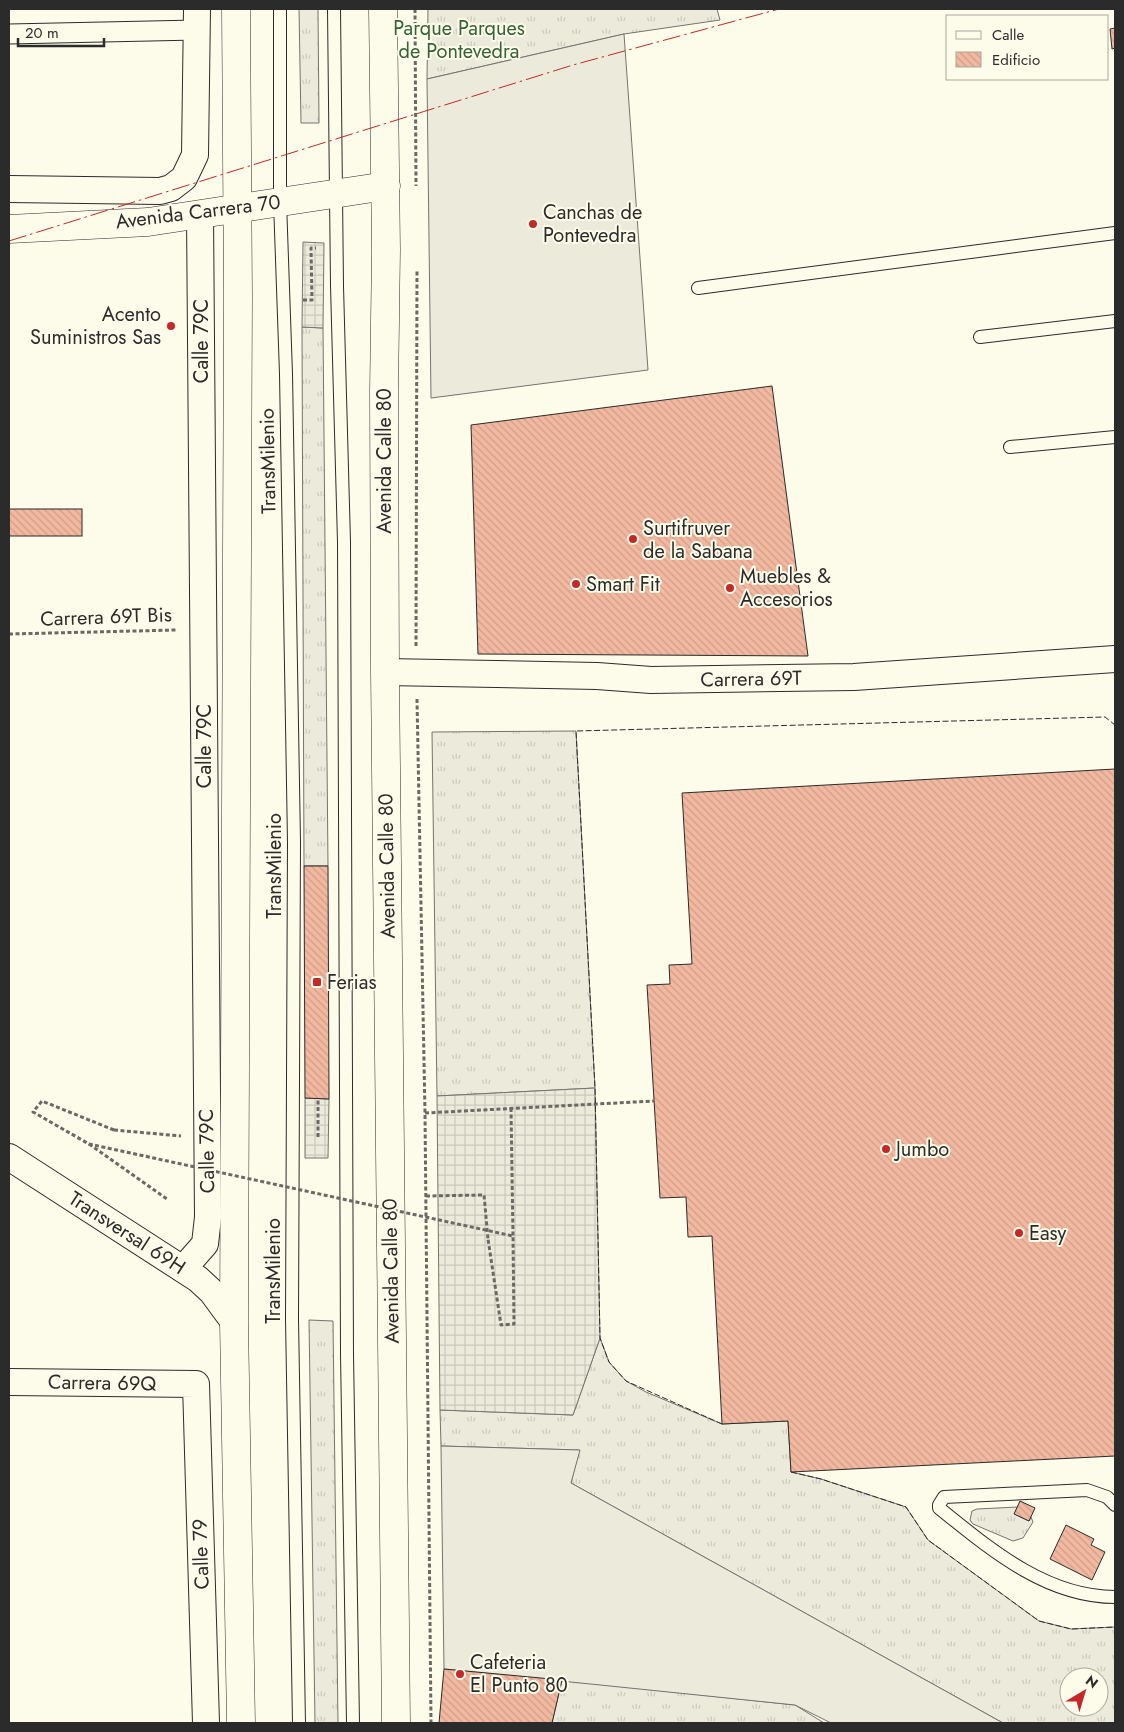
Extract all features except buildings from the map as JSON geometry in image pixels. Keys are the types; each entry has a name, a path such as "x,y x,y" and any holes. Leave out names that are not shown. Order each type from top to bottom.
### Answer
{"main road":[{"path":"236,9 238,208 234,1322 241,1723"},
{"name":"Avenida Calle 80","path":"383,9 386,186 384,392 386,672 396,1723"},
{"name":"Avenida Carrera 70","path":"9,230 148,222 386,186"}],"street":[{"path":"9,34 197,19"},
{"name":"Avenida Carrera 70","path":"9,189 160,191 171,188 184,178 196,155 197,19"},
{"name":"Calle 79C","path":"183,1269 201,1250 207,1236 200,214"},
{"name":"Carrera 69T","path":"386,672 416,671 651,680 854,677 1115,659"},
{"name":"Transversal 69H","path":"9,1157 198,1279 212,1292 234,1322"},
{"name":"Carrera 69Q","path":"9,1382 196,1384"},
{"name":"Calle 79","path":"196,1384 206,1723"}],"lane":[{"name":"TransMilenio","path":"280,9 280,202 286,374 294,842 292,1319 299,1723"},
{"path":"334,9 344,542 347,1344 353,1723"},
{"path":"698,288 1115,233"},
{"path":"980,337 1115,322"},
{"path":"1010,447 1115,437"},
{"path":"1115,1505 1107,1497 1086,1490 944,1497 939,1505 939,1508 1016,1567 1049,1582 1079,1592 1100,1597 1115,1597"}],"path":[{"path":"415,9 416,193"},
{"path":"303,300 312,300 311,248"},
{"path":"417,261 416,671 426,1113 431,1723"},
{"name":"Carrera 69T Bis","path":"9,634 203,629"},
{"path":"318,1099 318,1137"},
{"path":"167,1199 89,1144 33,1112 42,1101 114,1130 206,1138"},
{"path":"426,1113 654,1101"},
{"path":"426,1196 484,1195 488,1239 501,1325 514,1324 511,1108"},
{"path":"312,1137 325,1138"},
{"path":"89,1144 514,1236"},
{"path":"325,1187 325,1196"},
{"path":"313,1192 313,1201"}],"green space":[{"path":"299,9 318,9 319,123 301,123"},
{"name":"Parque Parques de Pontevedra","path":"428,9 717,9 720,20 624,34 427,79"},
{"name":"Canchas de Pontevedra","path":"624,34 648,370 431,398 427,79"},
{"path":"302,327 323,328 328,866 304,866"},
{"path":"576,731 595,1088 437,1096 432,732"},
{"path":"309,1320 333,1321 338,1723 315,1723"},
{"path":"600,1338 609,1362 626,1381 646,1392 722,1424 788,1421 791,1472 821,1479 906,1507 928,1540 1039,1621 1071,1629 1115,1627 1115,1723 1003,1723 571,1483 579,1450 441,1446 440,1410 573,1415"},
{"path":"1018,1507 1015,1514 1029,1521 1031,1517 1033,1522 1023,1538 1013,1541 973,1524 970,1520 972,1511 977,1509"},
{"path":"562,1680 795,1705 824,1723 552,1723"}],"shaded area":[{"path":"303,242 324,243 323,328 302,327"},
{"path":"595,1088 600,1338 573,1415 440,1410 437,1096"},
{"path":"305,1098 329,1099 328,1158 305,1158"},
{"path":"441,1446 580,1450 571,1483 1003,1723 831,1723 795,1705 444,1669"}],"fence":[{"path":"722,1424 626,1381 609,1362 600,1338 595,1088 576,731 1105,717 1115,725"},
{"path":"791,1472 821,1479 906,1507 928,1540 1039,1621 1071,1629 1115,1627"}],"power":[{"path":"9,241 573,65 779,9"}],"place":[{"name":"Canchas de Pontevedra","path":"533,224"},
{"name":"Acento Suministros Sas","path":"171,326"},
{"name":"Surtifruver de la Sabana","path":"633,539"},
{"name":"Smart Fit","path":"576,584"},
{"name":"Muebles & Accesorios","path":"730,588"},
{"name":"Ferias","path":"317,982"},
{"name":"Jumbo","path":"886,1149"},
{"name":"Easy","path":"1019,1233"},
{"name":"Cafeteria El Punto 80","path":"460,1674"}]}
